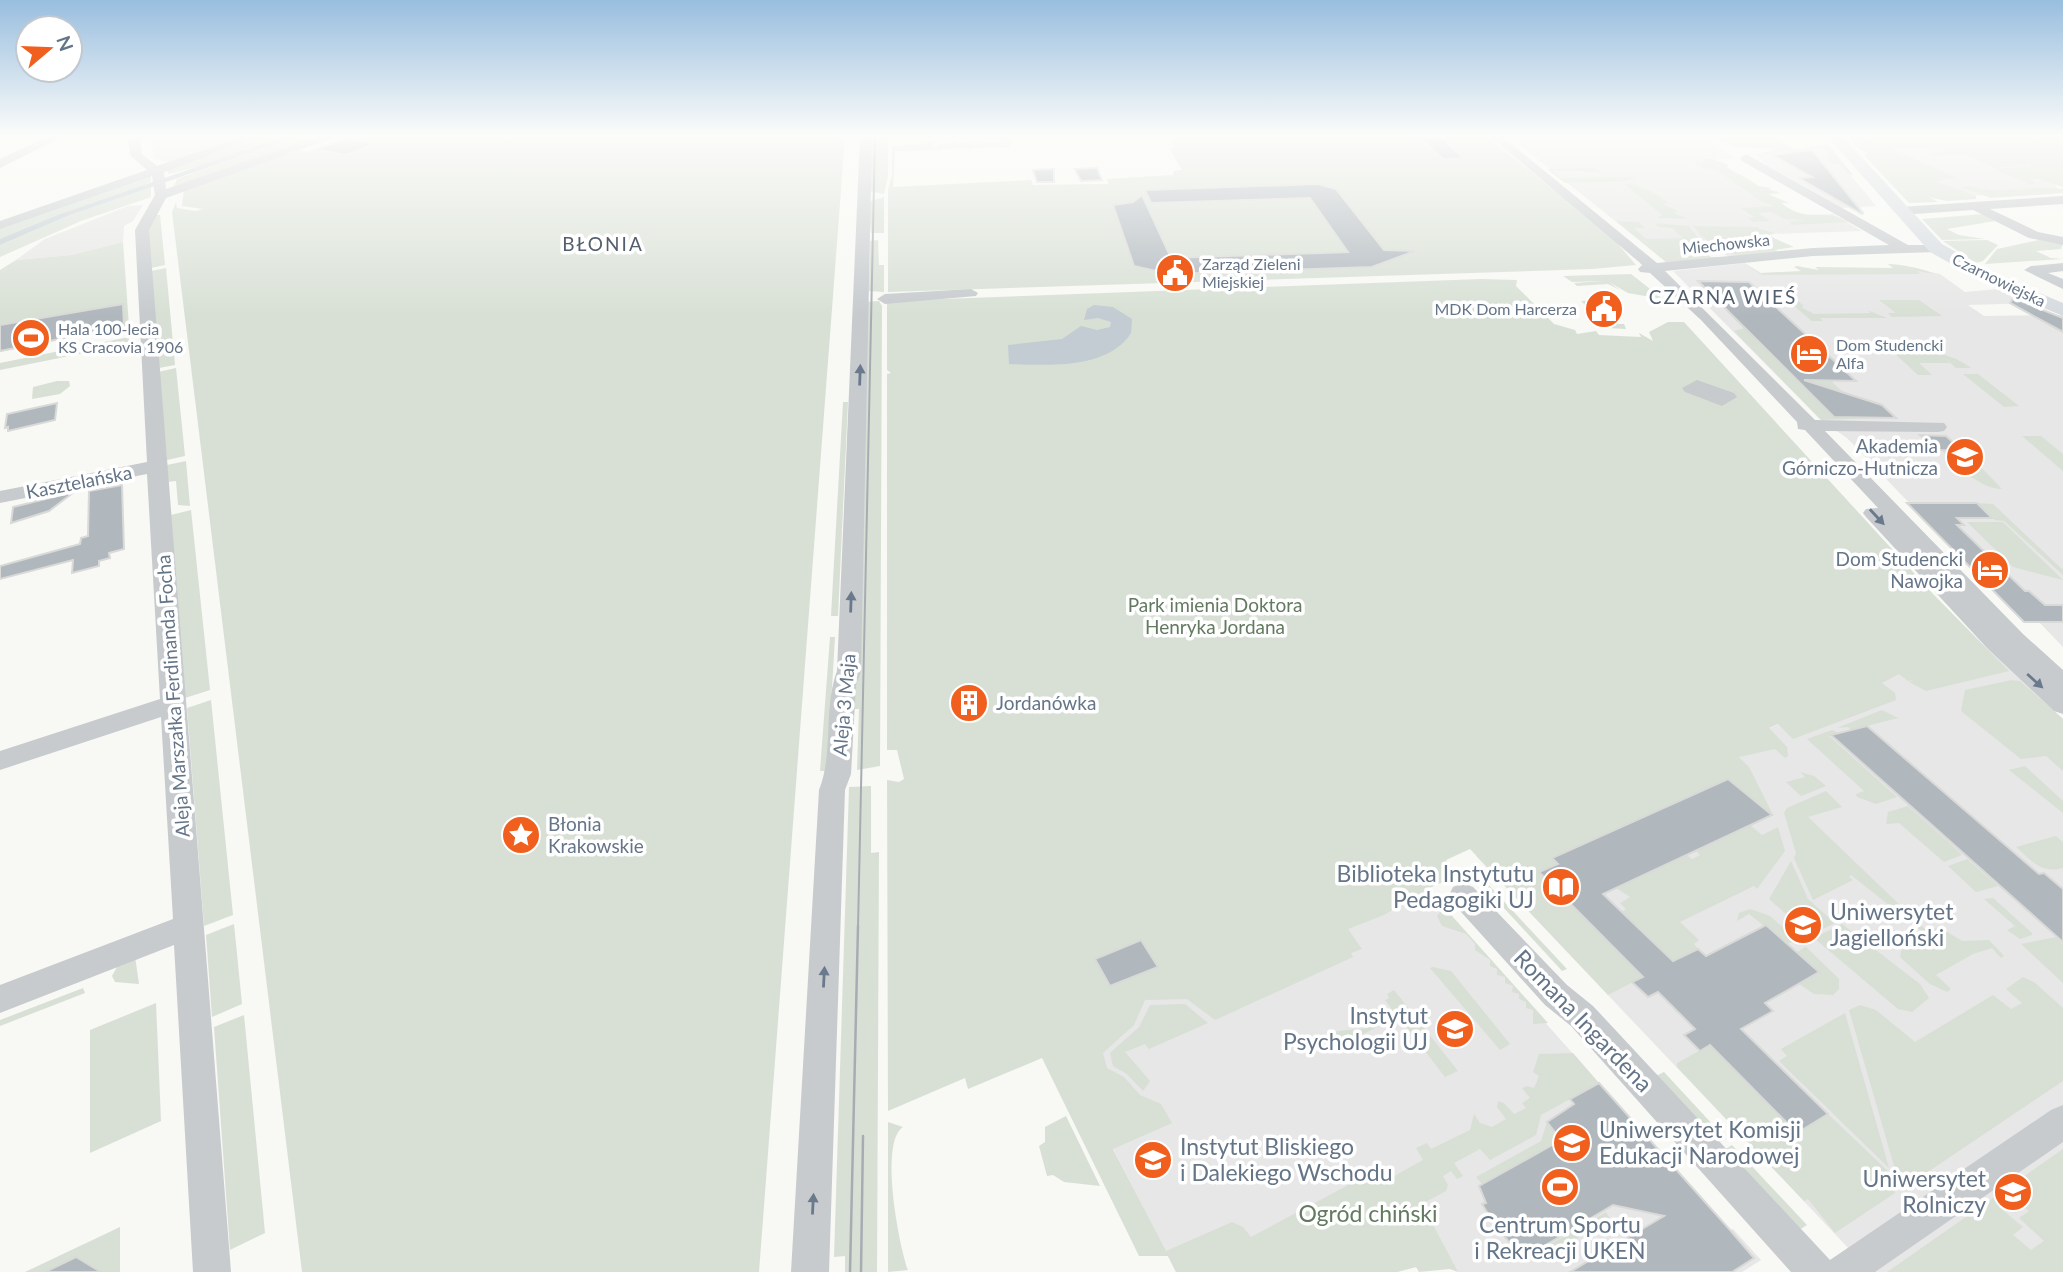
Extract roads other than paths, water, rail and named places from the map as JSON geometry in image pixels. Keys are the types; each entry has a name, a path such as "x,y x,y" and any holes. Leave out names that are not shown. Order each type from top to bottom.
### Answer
{"main road":[{"name":"Czarnowiejska","path":"1887,196 1936,248 1995,281 2063,310"}],"street":[{"path":"0,225 107,196"},
{"name":"Aleja Marszałka Ferdinanda Focha","path":"155,196 142,230 212,1272"},
{"name":"Aleja 3 Maja","path":"810,1272 832,790 838,774 844,685 849,671 862,300 872,297 868,196"},
{"path":"1567,196 1633,251 1801,425 2063,682"},
{"path":"1813,196 1905,249"},
{"path":"1900,211 2063,200"},
{"path":"1975,207 2035,235 2063,241"},
{"name":"Miechowska","path":"1650,269 1813,252 1936,248"},
{"path":"2063,267 2031,270 2063,285"},
{"path":"872,297 971,293"},
{"path":"1801,425 1938,427"},
{"path":"1801,425 1955,600 2007,654 2063,705"},
{"name":"Kasztelańska","path":"0,497 157,466"},
{"path":"1955,600 1978,600"},
{"path":"0,761 173,704"},
{"name":"Romana Ingardena","path":"1463,895 1556,995 1582,1016 1816,1272"},
{"path":"0,999 188,926"},
{"path":"1843,1272 2063,1122"}],"tram line":[{"path":"858,928 874,196"},
{"path":"850,1272 858,926"},
{"path":"861,1272 863,1136"}],"place":[{"name":"Zarząd Zieleni Miejskiej","path":"1175,273"},
{"name":"MDK Dom Harcerza","path":"1604,309"},
{"name":"Hala 100-lecia KS Cracovia 1906","path":"31,338"},
{"name":"Dom Studencki Alfa","path":"1809,354"},
{"name":"Akademia Górniczo-Hutnicza","path":"1965,457"},
{"name":"Dom Studencki Nawojka","path":"1990,570"},
{"name":"Jordanówka","path":"969,703"},
{"name":"Błonia Krakowskie","path":"521,835"},
{"name":"Biblioteka Instytutu Pedagogiki UJ","path":"1561,887"},
{"name":"Uniwersytet Jagielloński","path":"1803,925"},
{"name":"Instytut Psychologii UJ","path":"1455,1029"},
{"name":"Uniwersytet Komisji Edukacji Narodowej","path":"1572,1143"},
{"name":"Instytut Bliskiego i Dalekiego Wschodu","path":"1153,1160"},
{"name":"Centrum Sportu i Rekreacji UKEN","path":"1560,1187"},
{"name":"Uniwersytet Rolniczy","path":"2013,1192"}],"district":[{"name":"BŁONIA","path":"603,244"},
{"name":"CZARNA WIEŚ","path":"1723,297"}],"park label":[{"name":"Park imienia Doktora Henryka Jordana","path":"1215,616"},
{"name":"Ogród chiński","path":"1368,1214"}]}
